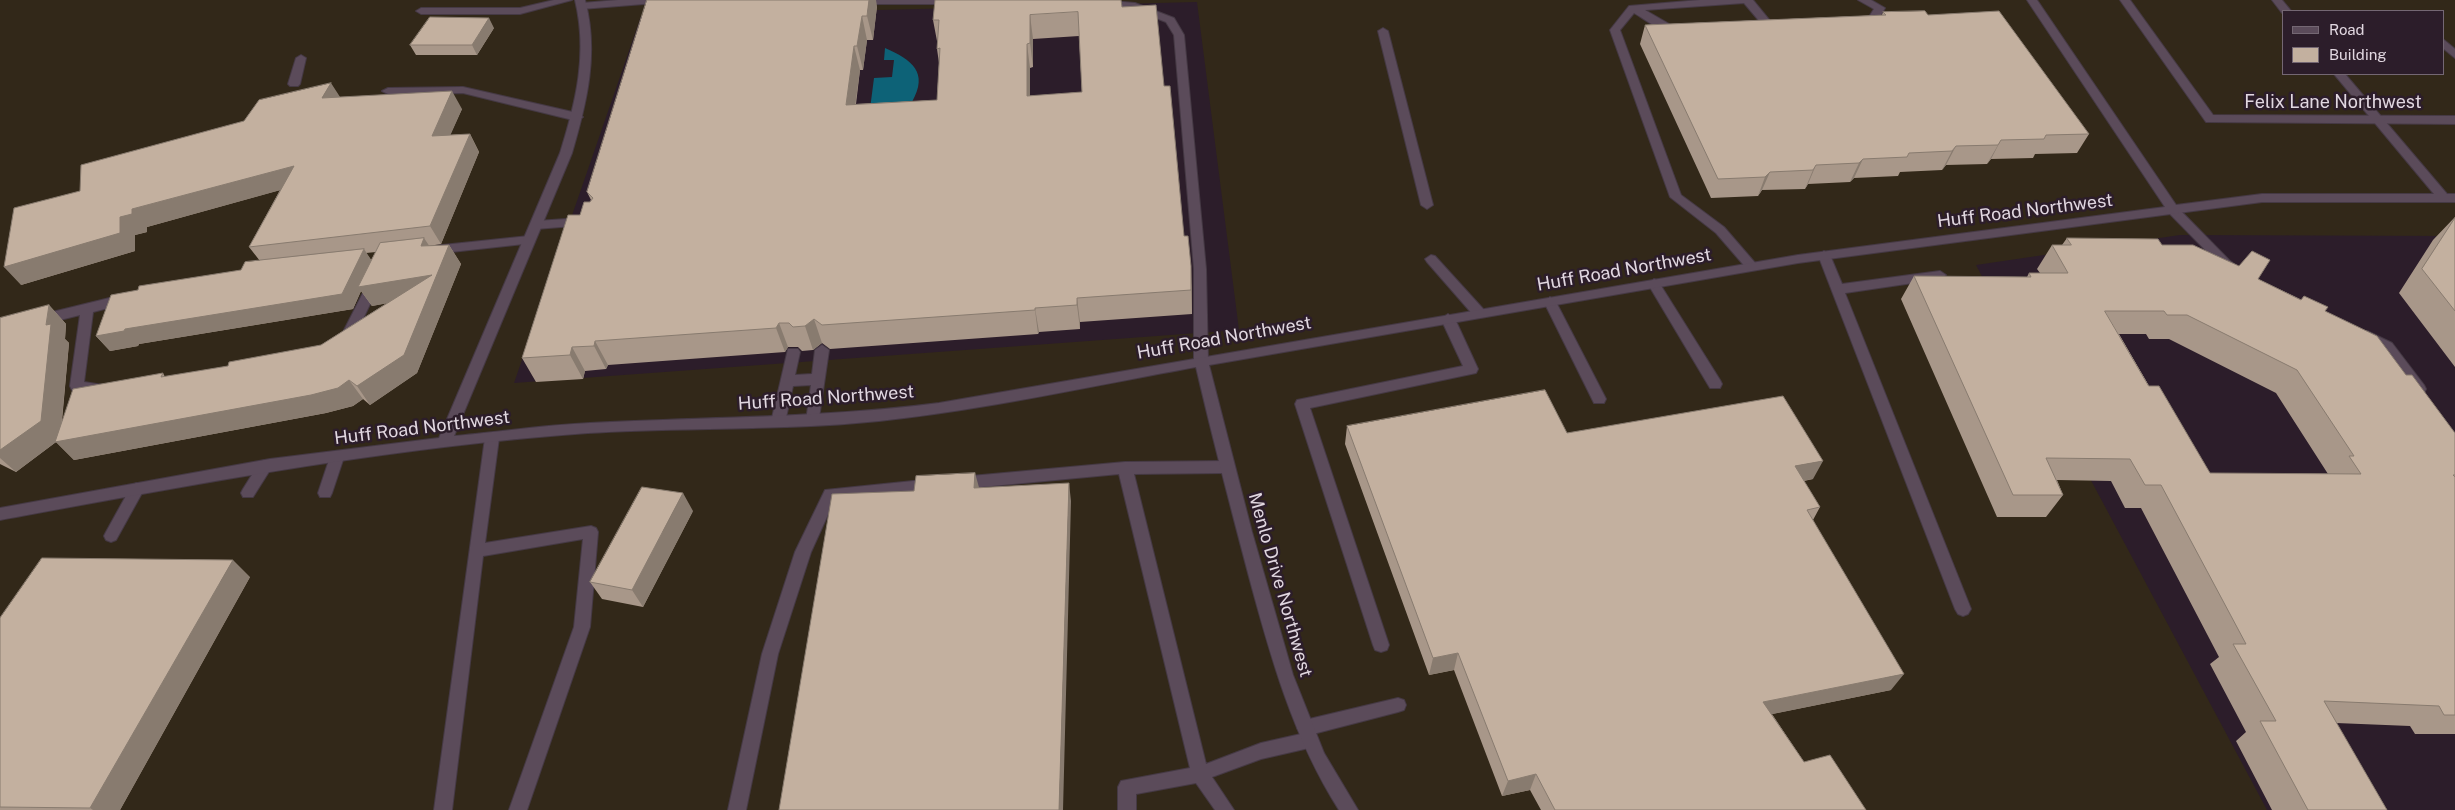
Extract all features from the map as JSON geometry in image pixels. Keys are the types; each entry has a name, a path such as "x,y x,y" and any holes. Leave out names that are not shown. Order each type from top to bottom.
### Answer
{"street":[{"path":"421,12 567,0"},
{"path":"444,443 566,153 578,117 585,83 587,44 581,3 656,0"},
{"path":"842,0 970,1"},
{"path":"1742,0 1633,8 1615,30 1676,197 1720,230 1752,267"},
{"path":"1746,0 1770,27"},
{"path":"1852,24 1871,23 1880,8 1862,0"},
{"path":"2032,0 2173,210 2225,263 2242,272"},
{"path":"2277,0 2285,10"},
{"name":"Menlo Drive Northwest","path":"1090,2 1135,6 1170,20 1179,34 1200,269 1201,361 1226,466 1285,675 1307,734 1349,810"},
{"path":"1633,8 1674,31 1693,30"},
{"path":"1383,31 1427,205"},
{"path":"2445,44 2455,55"},
{"path":"2340,75 2450,198"},
{"path":"388,91 463,90 578,117"},
{"name":"Felix Lane Northwest","path":"2210,119 2455,120"},
{"name":"Huff Road Northwest","path":"0,514 265,466 444,443 588,428 813,421 879,416 939,408 1201,361 1824,255 2262,198 2450,198"},
{"path":"536,225 597,221"},
{"path":"420,252 529,240"},
{"path":"1824,255 1963,609"},
{"path":"1431,259 1480,314"},
{"path":"333,347 347,340 379,272"},
{"path":"1838,289 1940,275"},
{"path":"1654,284 1715,384"},
{"path":"26,324 142,296"},
{"path":"1550,302 1600,399"},
{"path":"87,308 78,386 107,390"},
{"path":"1381,645 1302,404 1471,369 1448,319"},
{"path":"2353,329 2387,346 2426,400"},
{"path":"813,421 822,350"},
{"path":"778,422 793,352"},
{"path":"787,381 819,379"},
{"path":"442,810 492,438"},
{"path":"326,493 337,457"},
{"path":"248,493 265,466"},
{"path":"737,810 770,654 803,552 830,494 1125,468 1226,466"},
{"path":"1125,468 1200,774 1225,810"},
{"path":"111,536 137,489"},
{"path":"476,551 591,532 582,627 518,810"},
{"path":"1127,810 1128,787 1200,774 1307,734 1398,705"}],"lane":[{"path":"2125,0 2210,119"},
{"path":"294,84 301,58"}],"shaded area":[{"path":"0,0 2455,0 2455,236 2180,235 1976,265 2267,810 0,810","holes":["1197,2 1239,330 514,383 641,16"]}],"water":[{"path":"885,48 903,57 915,68 919,83 917,92 912,102 870,109 874,78 892,77 894,60 884,60"}],"building":[{"path":"647,0 869,0 867,16 862,16 857,46 854,46 846,105 937,100 940,48 937,49 939,20 933,20 935,0 1121,0 1122,7 1156,5 1164,86 1170,86 1184,236 1188,236 1191,290 1077,298 1077,305 1035,308 1035,310 822,325 814,319 805,326 793,327 789,323 779,323 776,328 595,341 594,346 572,347 570,355 522,358 568,215 580,215 584,202 590,202 593,198 587,192","holes":["1078,12 1082,92 1027,96 1027,44 1030,43 1030,15"]},
{"path":"1925,11 1928,15 1999,11 2089,134 2046,135 2044,139 2001,140 1998,145 1956,146 1952,151 1909,153 1907,157 1863,159 1859,163 1816,165 1813,170 1770,172 1765,177 1718,179 1645,25 1886,15 1883,12"},
{"path":"430,17 489,18 472,45 410,45"},
{"path":"331,83 322,98 452,91 432,136 470,134 430,226 249,247 294,166 132,209 132,214 120,217 120,233 4,267 14,208 80,191 81,165 244,121 259,100"},
{"path":"2455,218 2455,311 2422,269"},
{"path":"424,238 421,246 449,245 404,355 357,386 349,380 338,388 311,395 55,442 73,389 163,373 161,377 228,366 229,362 321,345 432,275 358,287 380,243"},
{"path":"2067,238 2158,239 2162,245 2193,245 2239,266 2252,251 2270,260 2258,279 2301,300 2304,296 2328,307 2325,311 2377,336 2406,375 2412,375 2455,433 2455,475 2453,475 2455,477 2455,715 2444,715 2439,706 2324,701 2387,810 2308,810 2260,721 2276,721 2233,644 2246,644 2161,485 2145,485 2130,459 2046,458 2063,495 2013,495 1914,276 2031,277 2029,273 2068,273 2052,245 2071,245","holes":["2105,311 2164,311 2167,315 2187,315 2297,370 2354,456 2349,456 2361,474 2210,473 2159,386 2149,386"]},
{"path":"364,249 342,294 125,329 124,331 96,336 111,295 138,290 139,286 241,270 245,262"},
{"path":"49,305 46,325 51,324 41,421 0,450 0,318"},
{"path":"1545,390 1567,433 1783,396 1823,461 1795,466 1820,507 1807,510 1904,674 1763,702 1804,762 1830,755 1866,810 1555,810 1536,774 1508,781 1458,653 1433,658 1347,426"},
{"path":"975,473 974,488 1069,483 1059,810 779,810 832,494 914,491 916,476"},
{"path":"642,487 683,493 632,590 590,582"},
{"path":"42,558 233,560 90,808 0,807 0,618"}]}
